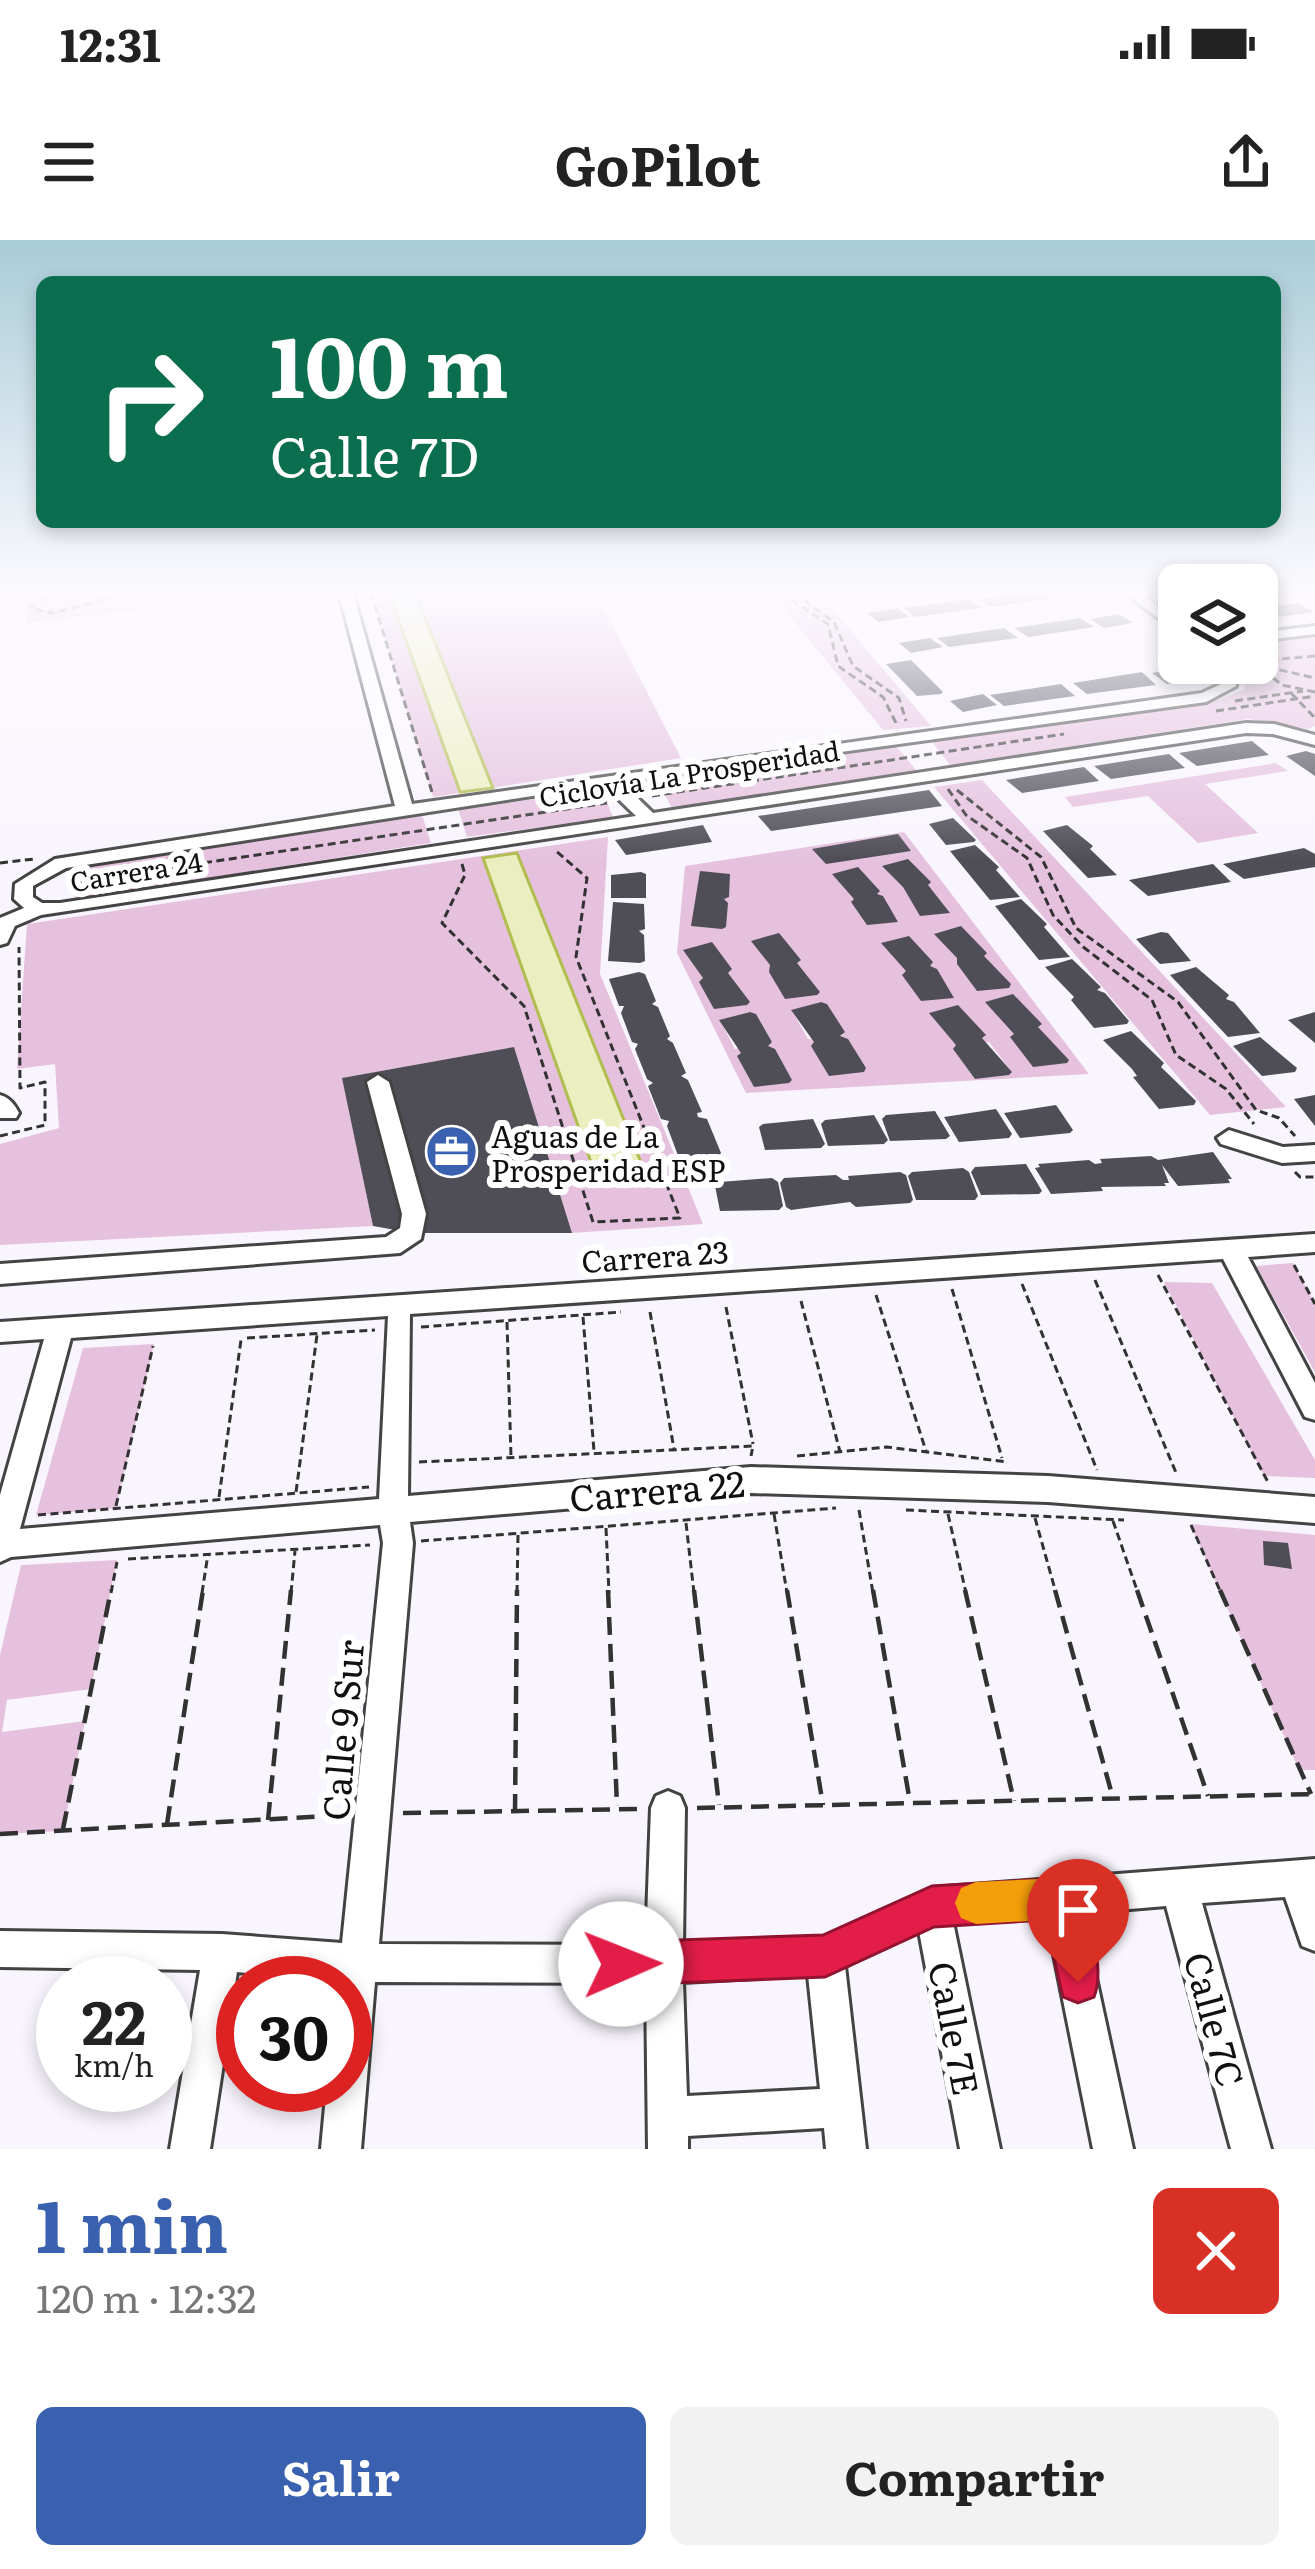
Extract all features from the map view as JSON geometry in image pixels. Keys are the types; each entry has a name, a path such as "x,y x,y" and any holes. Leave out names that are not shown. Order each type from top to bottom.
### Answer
{"street":[{"path":"370,682 405,812"},
{"path":"1203,705 1228,684"},
{"name":"Carrera 24","path":"1203,705 912,748 608,779 439,812 405,812 61,863 24,884 23,899 38,909 67,908 1246,728 1306,736"},
{"path":"608,779 649,819"},
{"path":"9,943 7,922 38,909"},
{"path":"0,1274 391,1246 412,1233 414,1214 378,1082"},
{"path":"1229,1138 1282,1155 1312,1153"},
{"name":"Carrera 23","path":"0,1332 1315,1243"},
{"path":"1231,1249 1315,1409"},
{"name":"Calle 9 Sur","path":"361,1956 396,1527 399,1319"},
{"path":"0,1545 58,1338"},
{"name":"Carrera 22","path":"0,1545 396,1527 752,1480 1048,1489 1315,1510"},
{"path":"668,1808 664,1964 669,2133 844,2107"},
{"path":"372,1963 664,1964 825,1956 932,1906 1306,1878 1315,1933"},
{"name":"Calle 7C","path":"1180,1890 1251,2149"},
{"path":"1061,1898 1113,2149"},
{"name":"Calle 7E","path":"932,1906 980,2149"},
{"path":"0,1949 272,1956"},
{"path":"190,2149 222,1952"},
{"path":"825,1956 846,2149"},
{"name":"Calle 9 Sur","path":"340,2149 344,2112"}],"path":[{"path":"398,682 433,797 451,825 465,875 442,923 524,1006 593,1222 680,1218 577,957 587,878 545,841"},
{"path":"861,682 883,697 912,748 966,814 1027,858 1053,915 1082,946 1152,1000 1176,1055 1226,1089 1282,1155"},
{"path":"876,682 899,698 912,748 936,775 1041,857 1076,928 1178,1002 1256,1110 1279,1118 1312,1153"},
{"path":"1278,682 1315,718"},
{"path":"1282,685 1315,694"},
{"path":"1203,705 1222,710 1315,694"},
{"path":"1203,705 1222,710 1246,728"},
{"name":"Ciclovía La Prosperidad","path":"68,884 631,800 912,748 1061,734"},
{"path":"437,827 439,812"},
{"path":"3,1117 45,1125 45,1082 20,1088 9,943"},
{"path":"1293,1263 1315,1304"},
{"path":"1157,1273 1269,1485"},
{"path":"1094,1277 1178,1477"},
{"path":"1022,1282 1097,1470"},
{"path":"951,1287 1003,1462"},
{"path":"875,1293 926,1451"},
{"path":"801,1299 840,1452"},
{"path":"725,1305 753,1446"},
{"path":"650,1310 674,1449"},
{"path":"583,1315 594,1452"},
{"path":"507,1321 511,1457"},
{"path":"296,1493 318,1334"},
{"path":"219,1500 241,1339"},
{"path":"116,1508 154,1344"},
{"path":"63,1831 117,1560 295,1549 396,1527 518,1533 858,1508 910,1803"},
{"path":"903,1510 1132,1521"},
{"path":"948,1512 1014,1801"},
{"path":"774,1513 823,1805"},
{"path":"1034,1516 1113,1798"},
{"path":"686,1520 719,1807"},
{"path":"1112,1520 1208,1797"},
{"path":"1211,1526 1190,1523 1311,1794"},
{"path":"605,1526 617,1809"},
{"path":"515,1812 518,1533"},
{"path":"268,1820 295,1549"},
{"path":"167,1826 208,1554"}],"shaded area":[{"path":"398,682 642,682 681,758 433,797"},
{"path":"421,682 451,682 493,788 460,792"},
{"path":"844,682 894,682 931,726 883,730"},
{"path":"1315,682 1315,726 1308,729 1248,719 950,765 932,742 1214,701 1244,690 1245,684"},
{"path":"896,746 917,771 672,808 657,780"},
{"path":"1276,763 1288,771 1205,784 1258,833 1198,843 1148,796 1073,807 1065,797"},
{"path":"982,780 1286,1107 1210,1115 934,787"},
{"path":"602,790 613,817 467,837 458,809"},
{"path":"422,815 431,843 75,899 79,867"},
{"path":"904,832 1089,1074 746,1093 677,953 685,866","holes":["827,1004 844,1032 841,1036 808,1039 792,1011","756,1014 772,1042 735,1049 720,1020","989,1042 1011,1071 975,1079 954,1050"]},
{"path":"608,837 600,974 703,1224 572,1233 514,1047 343,1078 373,1226 0,1245 0,1144 59,1128 55,1064 17,1069 27,924"},
{"path":"517,853 646,1175 598,1182 483,858"},
{"path":"1293,1263 1315,1304 1315,1372 1256,1266"},
{"path":"1164,1282 1212,1283 1315,1460 1315,1478 1264,1476"},
{"path":"154,1344 116,1508 36,1515 83,1348"},
{"path":"1190,1524 1315,1535 1315,1770 1299,1770"},
{"path":"117,1560 91,1689 7,1700 2,1732 85,1721 63,1831 0,1834 0,1655 21,1565"}],"building":[{"path":"904,682 933,682 943,692 941,694 917,696"},
{"path":"1153,682 1156,685 1087,694 1073,683"},
{"path":"1061,684 1075,696 1004,706 990,695"},
{"path":"983,694 997,705 963,712 950,701"},
{"path":"1252,741 1269,755 1197,766 1179,753"},
{"path":"1306,751 1315,754 1315,776 1286,756"},
{"path":"1169,754 1185,768 1111,779 1094,766"},
{"path":"1084,767 1099,781 1022,793 1006,780"},
{"path":"929,790 942,806 771,831 758,816"},
{"path":"953,818 974,842 946,845 929,824"},
{"path":"703,825 712,842 626,855 615,840"},
{"path":"1067,825 1117,875 1088,878 1043,831"},
{"path":"898,834 911,851 826,864 812,849"},
{"path":"975,845 999,867 996,870 1020,897 990,900 950,851"},
{"path":"1304,848 1315,854 1315,867 1244,879 1223,864"},
{"path":"908,859 931,882 928,885 950,913 920,916 903,887 882,866"},
{"path":"1213,864 1231,882 1148,896 1129,880"},
{"path":"858,867 880,891 877,894 883,896 898,922 867,925 851,902 854,899 832,874"},
{"path":"700,871 730,874 729,897 724,899 728,903 726,927 722,929 691,926"},
{"path":"646,874 646,898 611,898 611,875"},
{"path":"1021,899 1047,924 1044,927 1070,957 1039,960 995,906"},
{"path":"613,902 644,904 645,929 639,931 644,935 645,961 608,961"},
{"path":"961,926 1011,984 1009,988 977,991 957,958 934,934"},
{"path":"779,933 801,960 797,963 820,992 817,995 785,999 769,972 770,965 751,941"},
{"path":"1168,933 1191,961 1160,964 1136,939"},
{"path":"909,936 933,962 930,966 937,969 954,998 921,1001 902,975 906,971 881,943"},
{"path":"712,942 732,969 728,973 750,1002 747,1005 714,1009 699,982 703,978 683,950"},
{"path":"1072,959 1101,987 1097,990 1105,993 1127,1024 1094,1028 1071,1000 1074,997 1045,967"},
{"path":"1196,967 1229,995 1226,999 1260,1033 1228,1037 1170,975"},
{"path":"645,974 656,1001 652,1004 658,1007 670,1036 667,1039 686,1073 681,1076 688,1080 702,1112 698,1117 707,1119 721,1153 718,1157 680,1161 669,1121 661,1119 648,1086 653,1083 647,1079 635,1049 638,1044 632,1042 621,1013 624,1006 619,1006 609,979"},
{"path":"1013,994 1042,1024 1038,1027 1067,1063 1033,1067 1010,1037 1014,1034 985,1002"},
{"path":"821,1002 845,1032 840,1036 848,1039 864,1072 829,1076 811,1046 814,1042 791,1010"},
{"path":"958,1005 986,1035 982,1038 1012,1072 1009,1075 975,1079 953,1049 956,1045 929,1013"},
{"path":"1315,1012 1315,1043 1288,1020"},
{"path":"756,1014 772,1042 768,1046 775,1049 792,1080 789,1083 754,1087 737,1056 741,1053 719,1020"},
{"path":"1131,1031 1164,1063 1161,1067 1196,1101 1194,1105 1159,1109 1133,1077 1137,1076 1132,1069 1103,1040"},
{"path":"1260,1037 1297,1068 1295,1072 1262,1076 1233,1046"},
{"name":"Aguas de La Prosperidad ESP","path":"514,1047 572,1233 412,1233 373,1226 342,1078"},
{"path":"1315,1095 1315,1126 1294,1099"},
{"path":"1056,1105 1073,1130 1070,1133 1020,1138 1004,1113"},
{"path":"996,1109 1012,1134 1009,1138 959,1142 944,1117"},
{"path":"935,1111 950,1136 946,1139 890,1141 882,1119 886,1115"},
{"path":"874,1115 888,1140 884,1144 828,1146 821,1124 825,1120"},
{"path":"813,1119 825,1144 821,1148 765,1150 759,1127 763,1124"},
{"path":"1213,1152 1232,1179 1230,1183 1178,1186 1162,1165 1166,1186 1051,1194 1035,1168 1038,1164 1089,1160 1095,1164 1102,1163 1100,1159 1151,1156 1158,1160"},
{"path":"1026,1164 1042,1191 1039,1194 981,1195 971,1172 975,1167"},
{"path":"963,1168 978,1196 975,1200 916,1200 908,1176 912,1172"},
{"path":"836,1175 849,1180 848,1176 906,1175 910,1203 856,1207 850,1202 791,1210 780,1183 784,1178"},
{"path":"772,1178 778,1182 783,1206 779,1210 720,1211 715,1186 720,1182"},
{"path":"1263,1541 1288,1543 1292,1569 1264,1565"}],"slow traffic":[{"path":"976,1903 1061,1898 1066,1919"}],"place":[{"name":"Aguas de La Prosperidad ESP","path":"452,1152"}],"route":[{"path":"621,1964 825,1956 932,1906 1061,1898 1078,1982"}]}
